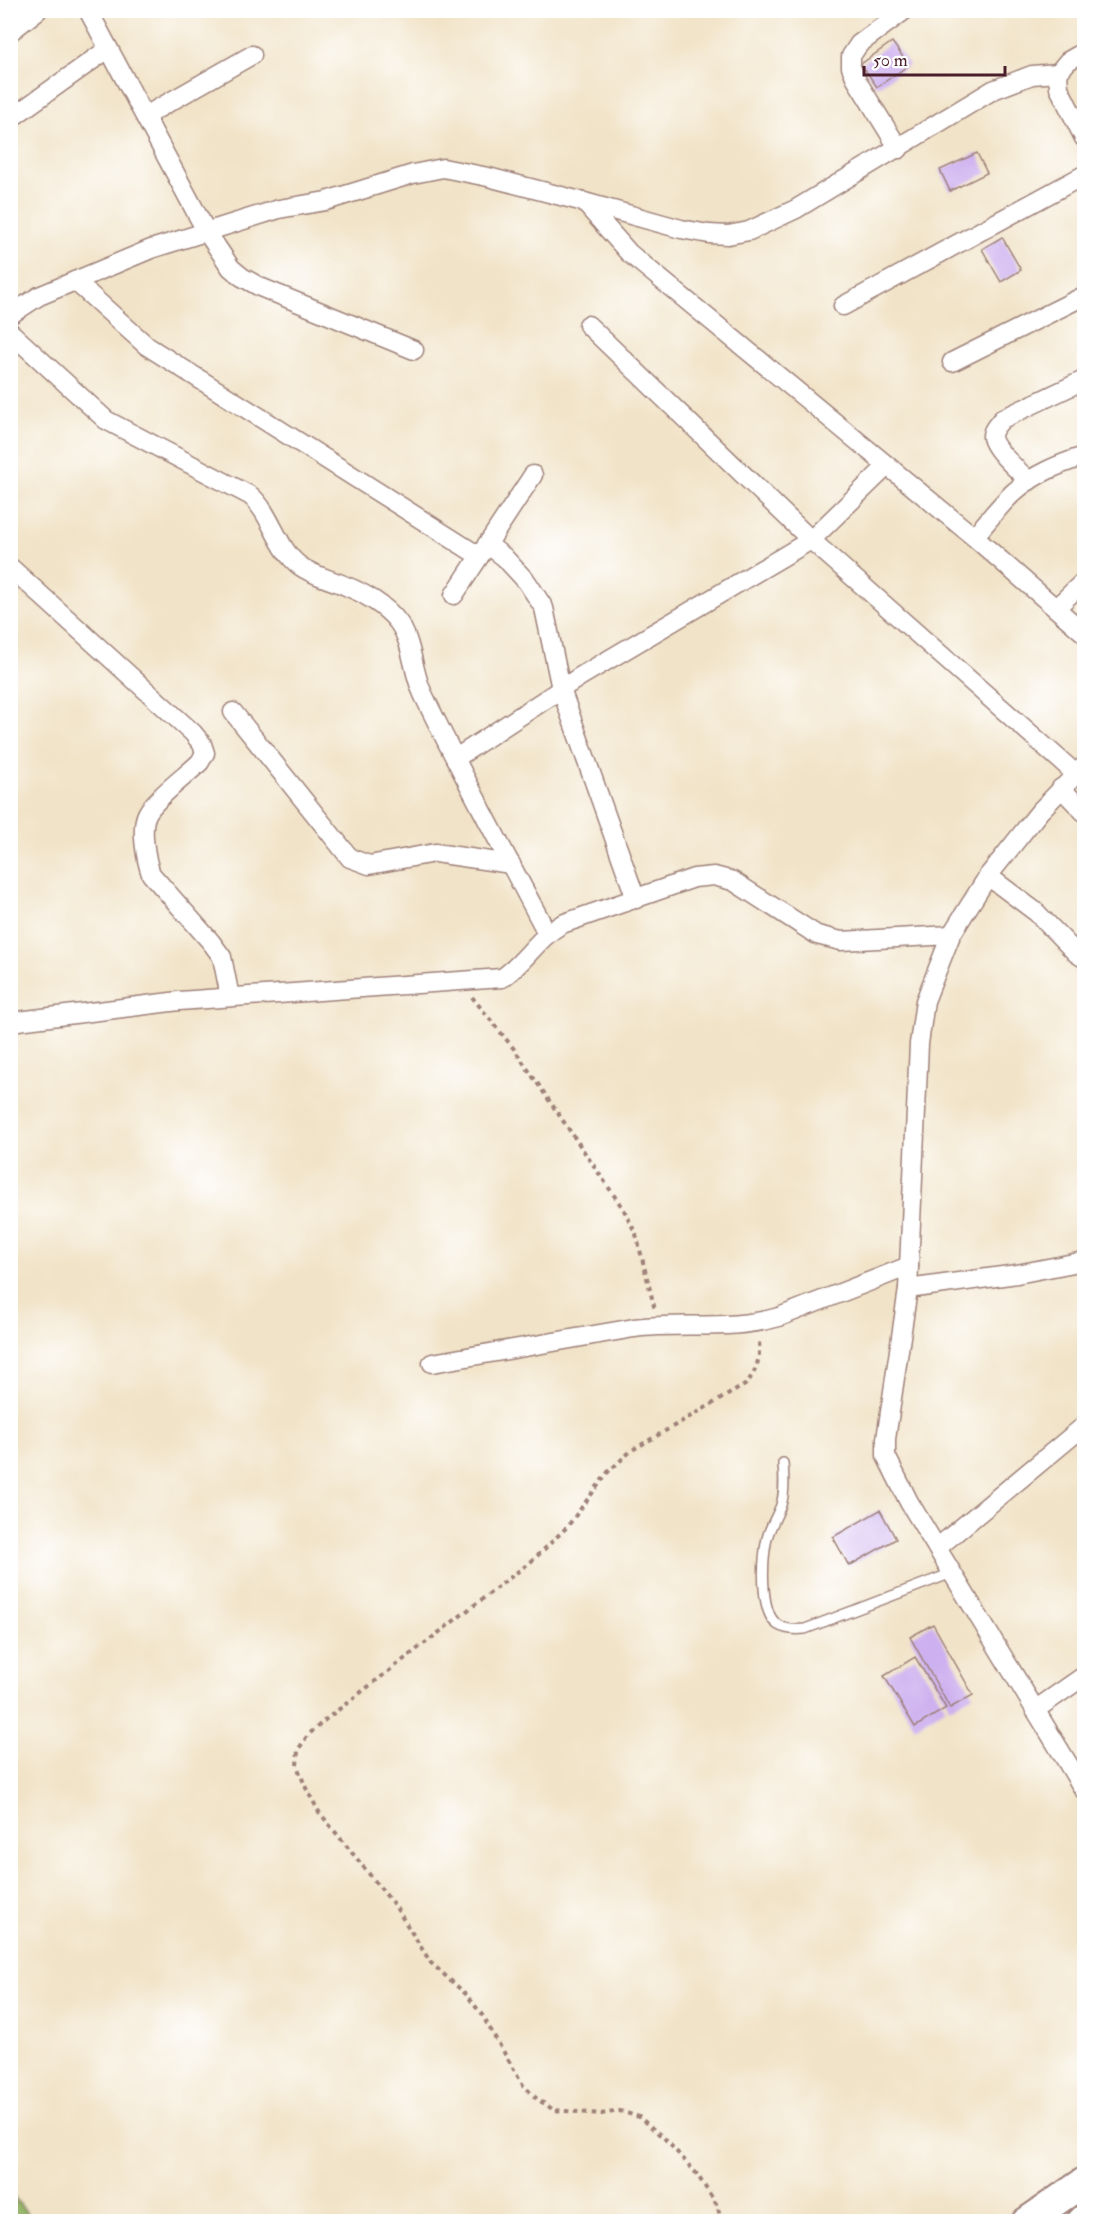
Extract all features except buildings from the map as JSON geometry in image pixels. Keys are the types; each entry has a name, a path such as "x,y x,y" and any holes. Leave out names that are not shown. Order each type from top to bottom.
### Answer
{"main road":[{"path":"1026,2222 1084,2182"}],"street":[{"path":"10,32 38,10"},
{"path":"88,10 206,231 231,268 260,287 414,350"},
{"path":"899,148 850,67 851,56 859,44 905,10"},
{"path":"10,119 108,49"},
{"path":"1084,52 1068,61 1058,73 1059,88 1084,138"},
{"path":"145,116 252,55"},
{"path":"10,315 39,296 152,249 279,209 326,201 413,174 443,168 488,177 681,229 728,235 748,231 779,218 993,90 1032,75 1058,73"},
{"path":"843,306 1084,175"},
{"path":"584,202 629,253 974,537 1084,633"},
{"path":"75,281 147,346 483,550 504,557 527,582 544,608 561,689 636,898"},
{"path":"952,362 1084,296"},
{"path":"588,325 811,540 1080,770 1040,811 988,876 951,935 925,1001 919,1044 908,1289 886,1439 886,1456 909,1502 1084,1790"},
{"path":"10,332 106,420 251,496 261,506 287,550 299,565 321,578 346,586 387,610 404,631 422,692 547,933"},
{"path":"1029,481 994,445 992,436 994,429 1002,419 1084,380"},
{"path":"974,537 1015,492 1029,481 1047,470 1084,456"},
{"path":"456,758 561,689 811,540 887,466"},
{"path":"454,595 533,475"},
{"path":"10,567 193,733 202,744 205,753 200,762 146,815 144,828 147,861 150,874 222,957 230,997"},
{"path":"1056,608 1084,581"},
{"path":"233,712 350,858 358,863 369,865 435,852 511,864"},
{"path":"1061,788 1084,812"},
{"path":"10,1022 179,1001 502,978 517,969 547,933 562,924 694,878 714,876 742,886 817,936 841,941 951,935"},
{"path":"988,876 1036,912 1076,953 1084,958"},
{"path":"908,1289 1017,1274 1084,1261"},
{"path":"432,1363 659,1325 681,1327 758,1323 779,1317 909,1266"},
{"path":"937,1548 1084,1425"},
{"path":"1035,1710 1084,1677"}],"lane":[{"path":"783,1463 784,1480 781,1504 769,1531 763,1561 766,1601 776,1624 785,1628 805,1629 952,1573"}],"path":[{"path":"459,981 514,1049 624,1210 636,1234 659,1325"},
{"path":"722,2222 717,2205 696,2173 665,2139 639,2117 620,2111 601,2114 555,2110 537,2100 523,2085 482,2015 467,1995 431,1963 395,1906 319,1812 297,1766 298,1750 308,1735 533,1560 567,1527 619,1460 632,1450 745,1385 758,1365 760,1354 758,1323"}],"green space":[{"path":"11,2193 33,2221 11,2221"}]}
